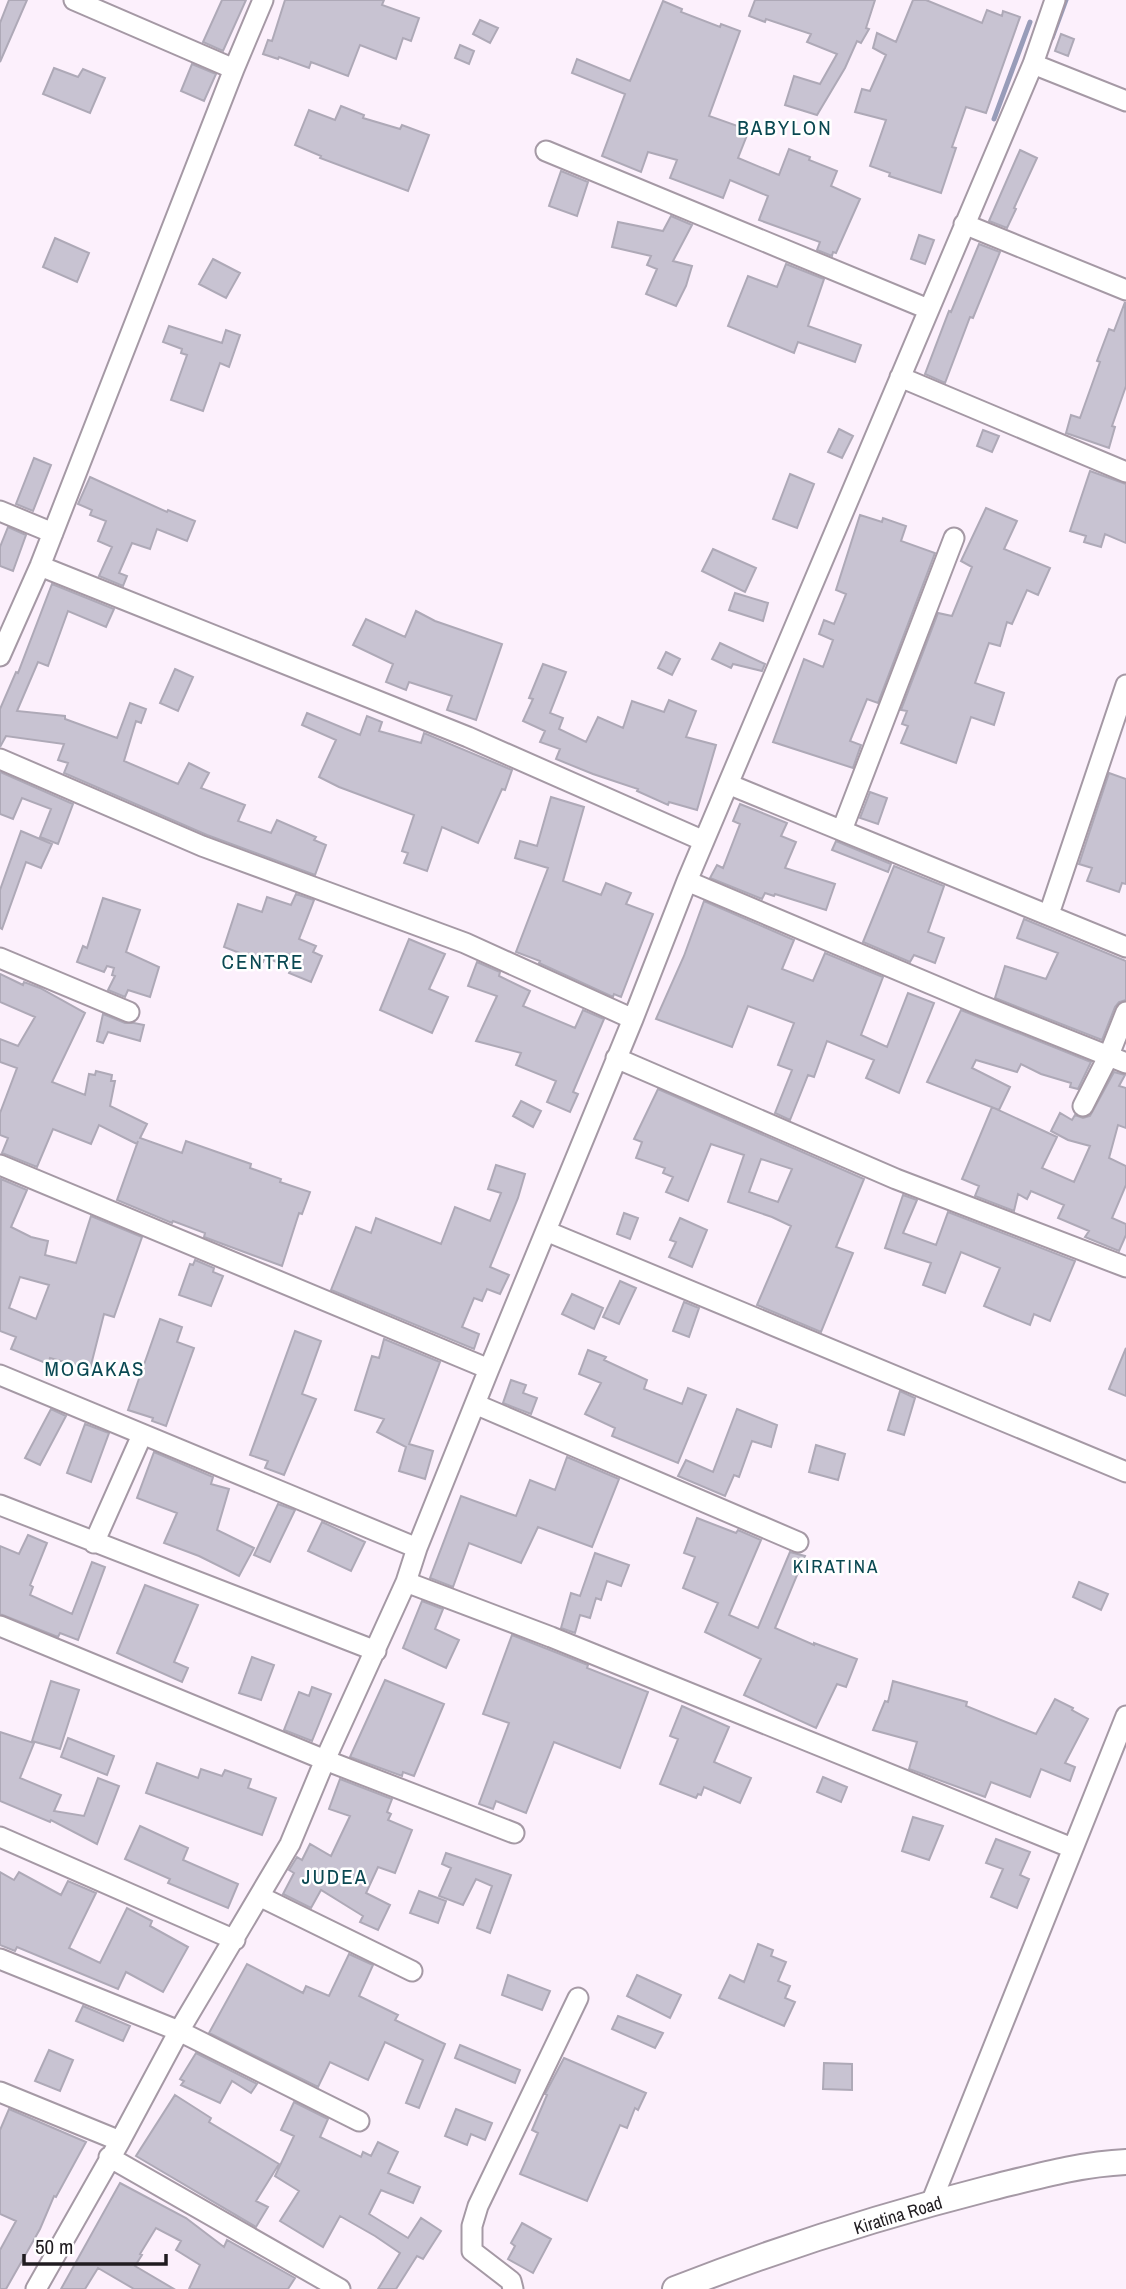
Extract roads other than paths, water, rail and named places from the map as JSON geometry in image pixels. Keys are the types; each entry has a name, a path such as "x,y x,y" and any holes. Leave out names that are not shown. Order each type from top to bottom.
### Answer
{"street":[{"path":"74,0 233,69"},
{"path":"0,656 40,566 233,69 263,0"},
{"path":"36,2289 179,2031 261,1897 290,1844 325,1760 376,1651 687,881 1033,64 1055,0"},
{"path":"1033,64 1126,101"},
{"path":"546,151 928,309"},
{"path":"964,224 1126,289"},
{"path":"900,377 1126,472"},
{"path":"0,512 52,533"},
{"path":"842,830 954,538"},
{"path":"40,566 468,737 704,841"},
{"path":"1049,914 1126,685"},
{"path":"0,760 202,846 465,943 633,1019"},
{"path":"728,785 1126,947"},
{"path":"687,881 978,1004 1117,1059"},
{"path":"0,958 128,1012"},
{"path":"1083,1106 1117,1059 1126,1012"},
{"path":"616,1058 896,1179 1126,1267"},
{"path":"0,1165 489,1369"},
{"path":"546,1231 1126,1472"},
{"path":"0,1375 417,1548"},
{"path":"475,1404 798,1542"},
{"path":"94,1542 142,1435"},
{"path":"0,1505 376,1651"},
{"path":"406,1582 551,1637 1072,1848"},
{"path":"0,1626 325,1760 514,1833"},
{"path":"931,2203 1126,1716"},
{"path":"0,1838 235,1940"},
{"path":"261,1897 412,1971"},
{"path":"0,1959 179,2031 359,2121"},
{"path":"513,2289 511,2280 472,2251 472,2226 478,2206 578,1998"},
{"path":"0,2092 115,2149 340,2289"},
{"name":"Kiratina Road","path":"675,2289 931,2203 1072,2168 1126,2162"}],"waterway":[{"path":"1052,38 1066,0"},
{"path":"994,119 1030,22"}],"district":[{"name":"BABYLON","path":"785,127"},
{"name":"CENTRE","path":"263,961"},
{"name":"MOGAKAS","path":"95,1368"},
{"name":"KIRATINA","path":"836,1566"},
{"name":"JUDEA","path":"335,1876"}]}
